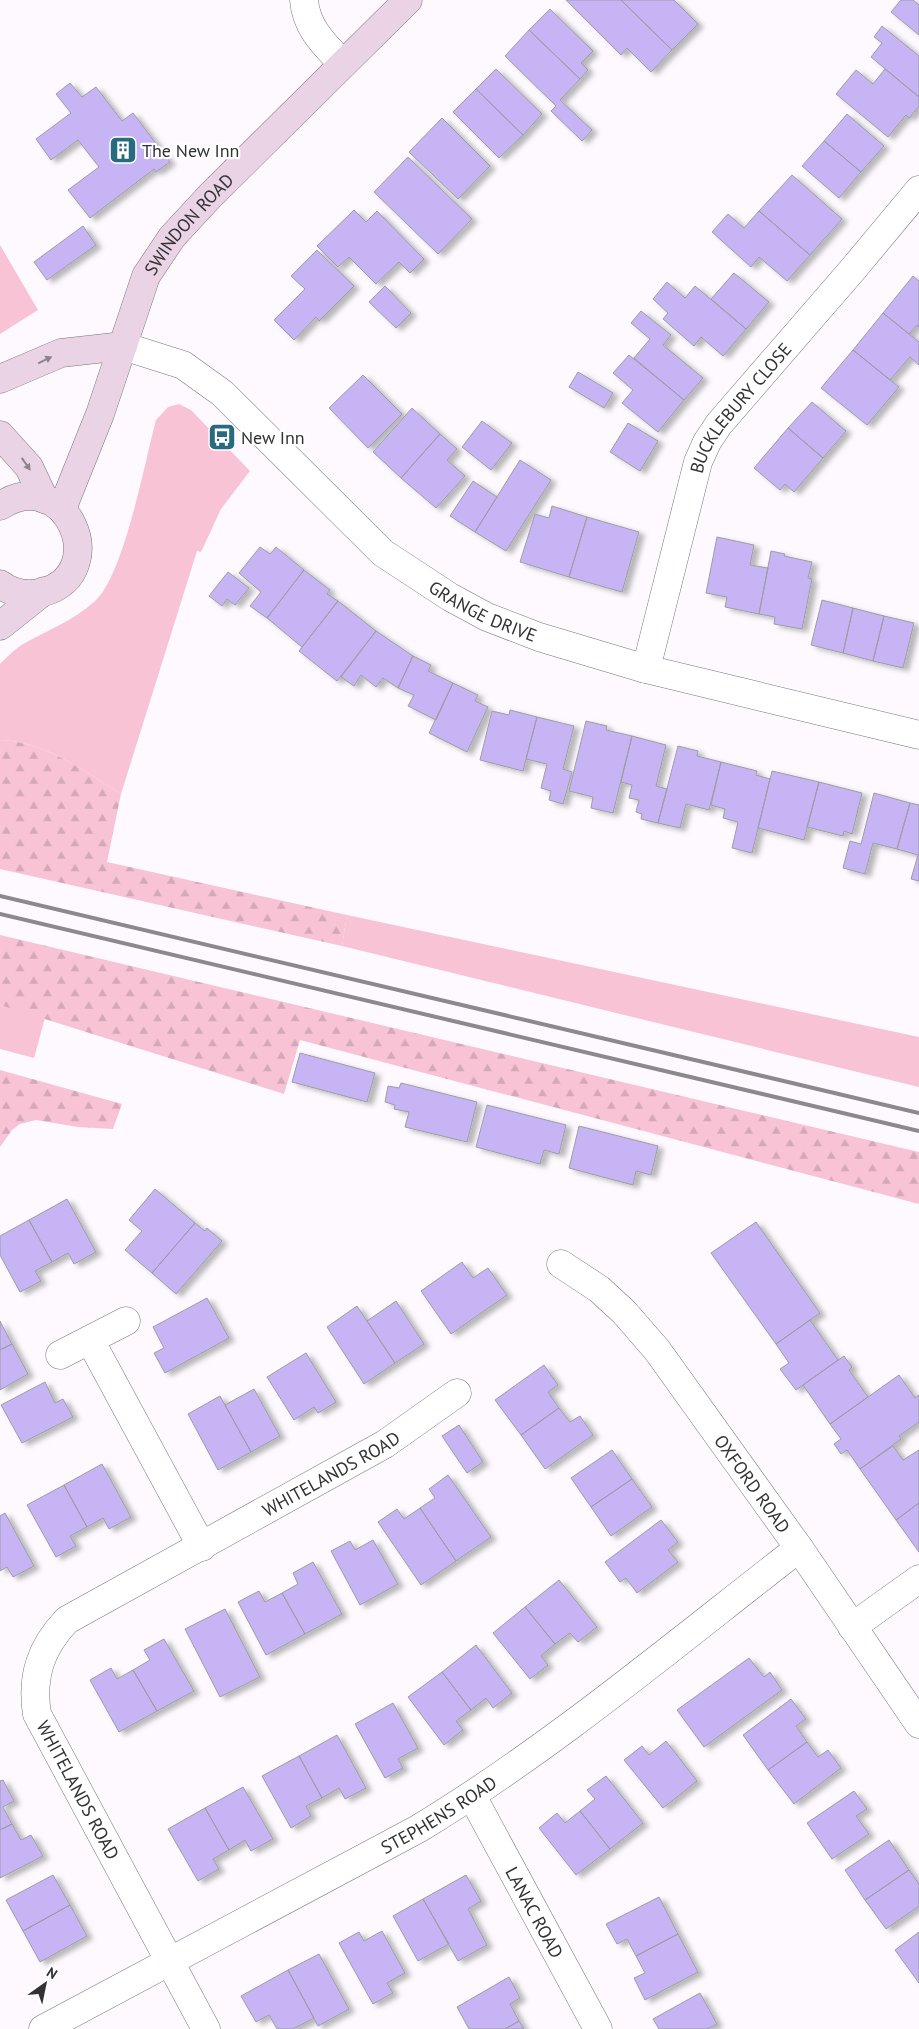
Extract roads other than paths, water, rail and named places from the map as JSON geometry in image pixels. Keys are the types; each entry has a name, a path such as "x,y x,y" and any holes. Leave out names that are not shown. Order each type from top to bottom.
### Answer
{"main road":[{"name":"SWINDON ROAD","path":"53,504 100,414 146,276 172,237 210,196 408,0"},
{"path":"0,379 61,353 123,346"},
{"path":"0,435 28,467 53,504 74,527 78,545 77,555 71,570 65,578 44,591 0,626"},
{"path":"0,506 23,496 53,504"},
{"path":"0,584 20,594 44,591"}],"street":[{"path":"304,0 305,9 314,34 343,64"},
{"name":"BUCKLEBURY CLOSE","path":"646,669 698,462 707,442 719,424 919,190"},
{"name":"GRANGE DRIVE","path":"123,346 183,365 222,393 383,553 443,593 487,617 539,637 646,669 919,736"},
{"name":"OXFORD ROAD","path":"562,1264 612,1301 658,1350 799,1548 919,1724"},
{"path":"60,1355 126,1321"},
{"path":"90,1340 202,1547"},
{"name":"WHITELANDS ROAD","path":"206,2029 37,1714 35,1679 46,1645 67,1620 202,1547 385,1444 457,1393"},
{"name":"STEPHENS ROAD","path":"43,2029 418,1829 472,1796 620,1687 799,1548"},
{"path":"852,1627 919,1578"},
{"name":"LANAC ROAD","path":"472,1796 598,2029"}],"railway":[{"path":"0,896 919,1113"},
{"path":"0,914 919,1131"}],"place":[{"name":"The New Inn","path":"123,150"},
{"name":"New Inn","path":"222,437"}]}
